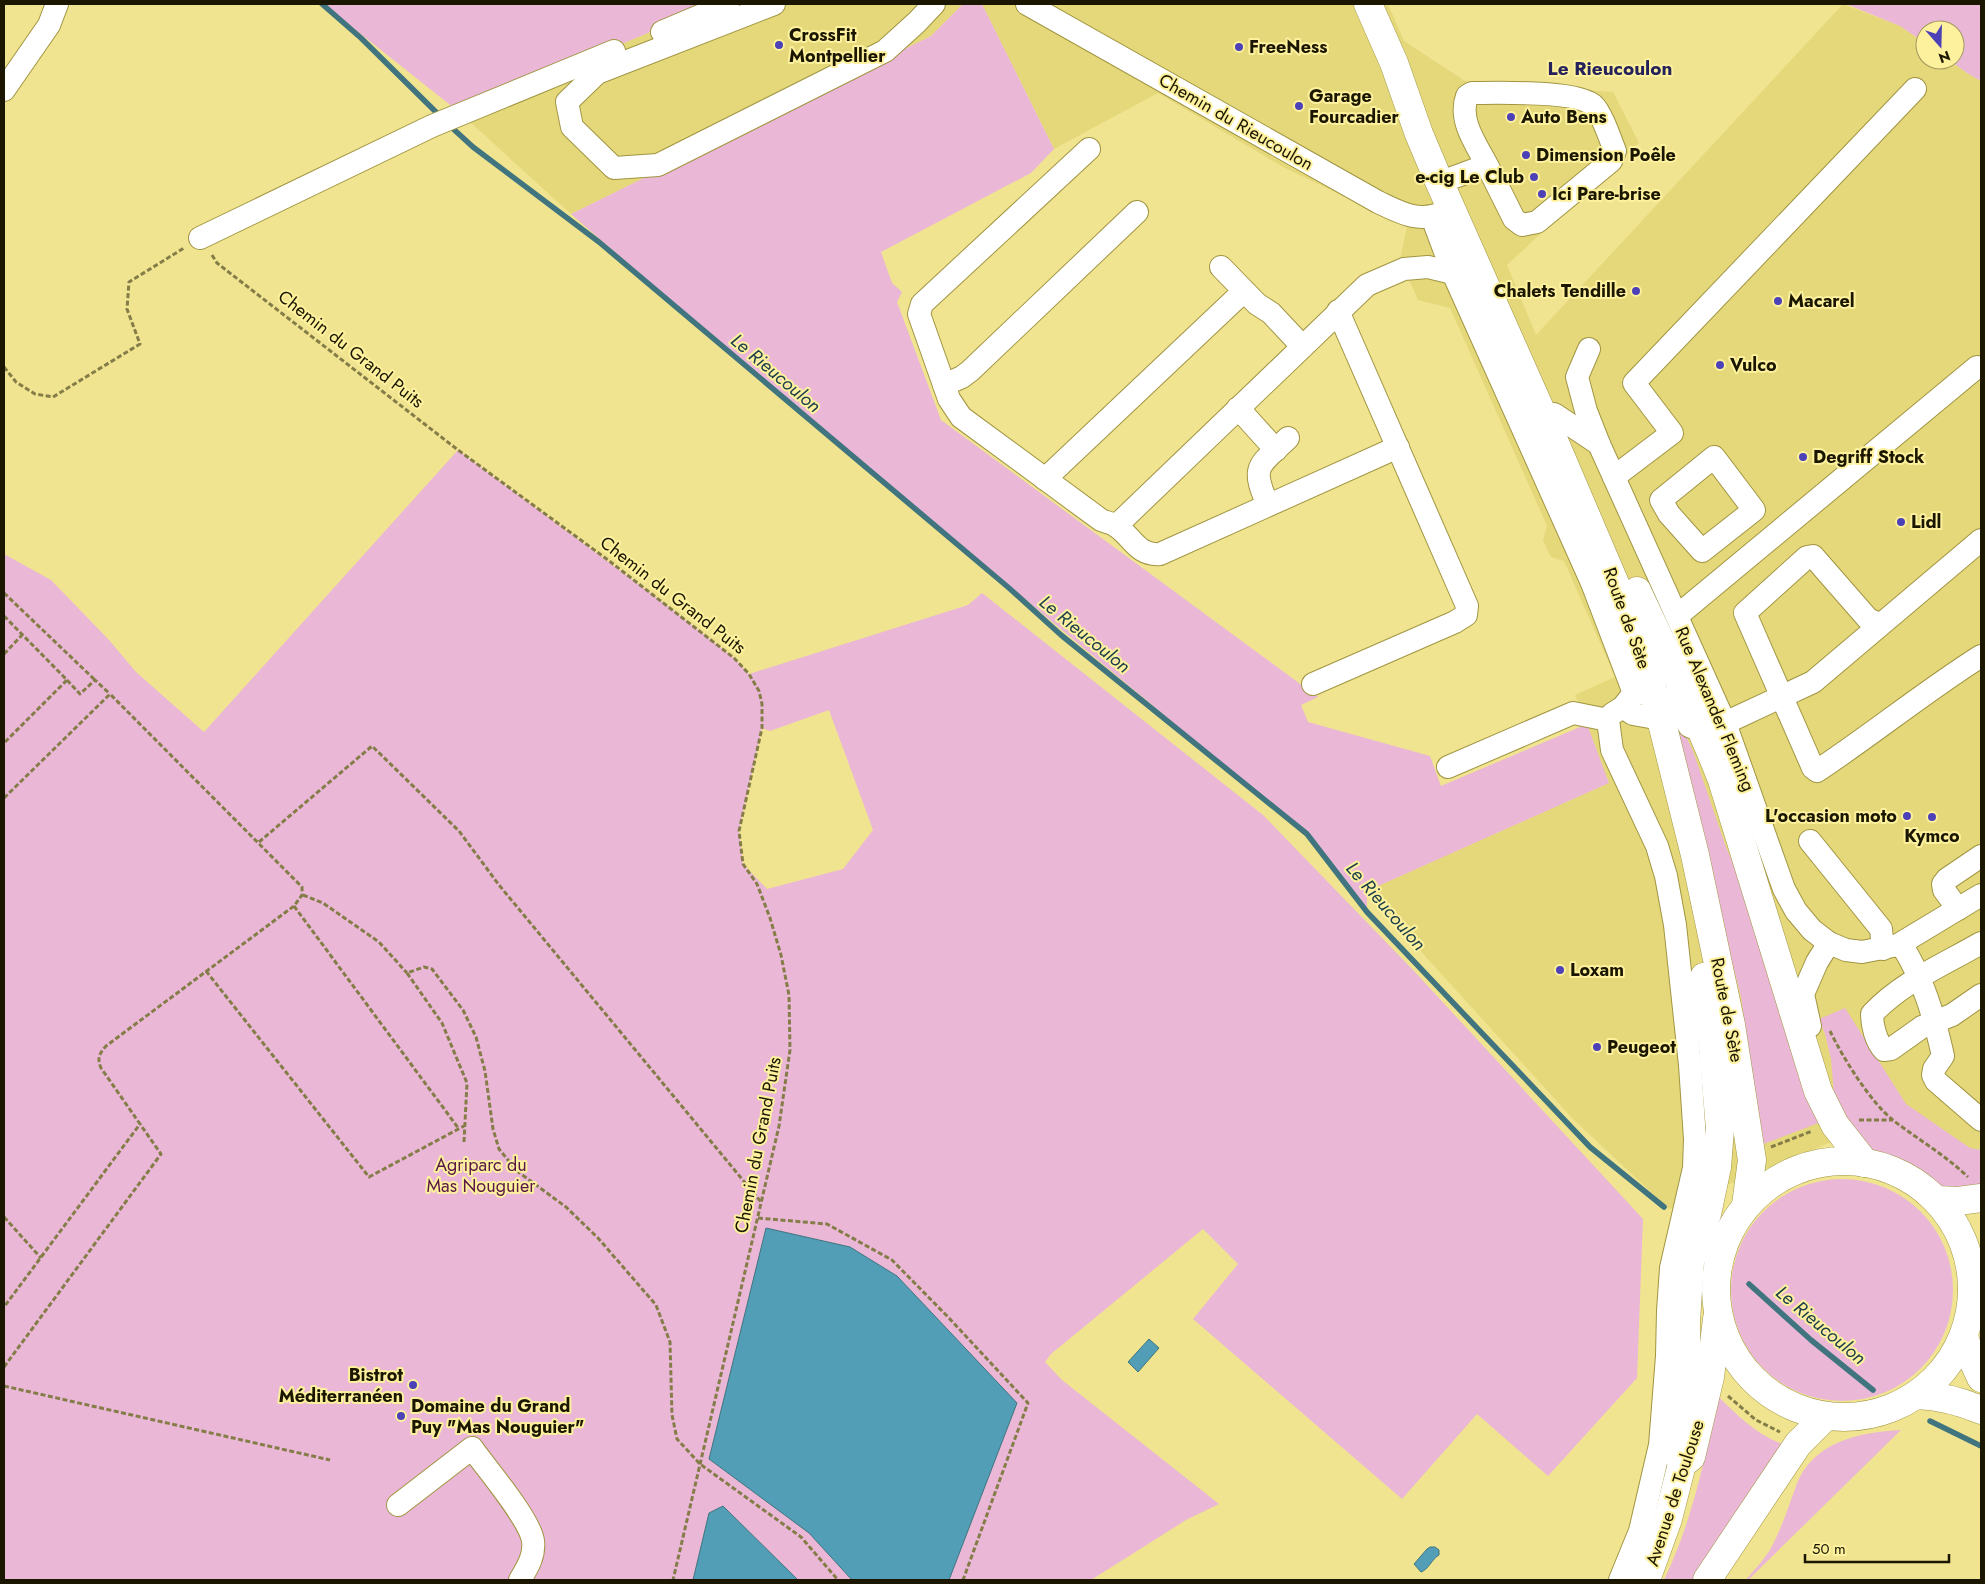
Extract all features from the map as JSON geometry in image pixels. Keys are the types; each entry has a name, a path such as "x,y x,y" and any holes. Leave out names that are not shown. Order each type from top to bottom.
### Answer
{"main road":[{"name":"Route de Sète","path":"1368,4 1394,63 1419,134 1442,213 1628,611 1630,703 1661,719 1708,914 1731,1025 1752,1160 1746,1205"},
{"name":"Route de Sète","path":"1394,63 1430,128 1554,414 1714,727 1722,780 1818,1092 1834,1125 1865,1163"},
{"path":"1682,1464 1678,1453 1686,1373 1686,1321 1690,1262 1707,1214 1717,1167 1720,1129 1713,1047 1699,933 1708,914"},
{"path":"1846,1161 1865,1163 1890,1171 1907,1179 1937,1200 1961,1234 1968,1254 1977,1267 1972,1306 1964,1336 1945,1369 1916,1395 1896,1407 1873,1414 1850,1417 1826,1416 1804,1411 1783,1402 1764,1390 1748,1375 1734,1358 1728,1344 1717,1316 1715,1296 1715,1277 1725,1238 1746,1205 1775,1181 1809,1166 1846,1161"},
{"path":"1937,1200 1958,1201 1977,1190"},
{"name":"Avenue de Toulouse","path":"1646,1580 1668,1519 1682,1464 1691,1457 1710,1377 1717,1316"},
{"path":"1964,1336 1981,1378"},
{"path":"1916,1395 1959,1401 1981,1410"},
{"path":"1707,1580 1798,1444 1826,1416"}],"street":[{"path":"4,90 49,25 57,4"},
{"path":"200,238 432,126 728,4"},
{"path":"774,4 597,73 567,102 572,127 614,168 658,165 885,51 934,4"},
{"name":"Chemin du Rieucoulon","path":"1027,4 1378,202 1406,215 1442,213"},
{"path":"1614,476 1672,433 1634,383 1915,89"},
{"path":"1472,93 1543,93 1586,100 1595,106 1615,151 1611,161 1537,222 1522,225 1514,219 1487,165 1464,120 1464,104 1467,96 1472,93"},
{"path":"1089,149 922,304 919,314 949,399 961,418 1101,520 1116,526 1146,553 1160,554 1398,448"},
{"path":"1452,178 1487,165"},
{"path":"944,384 962,377 970,371 1137,212"},
{"path":"1442,213 1452,273 1592,583 1630,703 1612,750 1657,846 1666,876 1675,925 1690,1065 1695,1140 1694,1168 1671,1268 1660,1445 1640,1531 1620,1580"},
{"path":"1221,267 1257,304 1271,313 1302,346"},
{"path":"1116,526 1367,285 1404,269 1428,267 1452,273"},
{"path":"1044,479 1244,291"},
{"path":"1313,684 1455,622 1466,615 1467,606 1338,311"},
{"name":"Rue Alexander Fleming","path":"1589,349 1577,377 1586,411 1599,444 1677,616 1714,727 1784,889 1796,912 1812,930 1829,943 1846,950 1862,952 1892,946 1981,895"},
{"path":"1677,616 1977,367"},
{"path":"1238,408 1282,444 1261,464 1257,476 1268,506"},
{"path":"1554,414 1599,444"},
{"path":"1638,531 1670,514"},
{"path":"1448,767 1572,713 1630,703 1673,702 1683,713 1689,726 1714,727 1813,682 1981,540"},
{"path":"1880,624 1868,619 1813,556 1807,557 1745,613 1813,768 1816,771 1857,744 1934,686 1981,656"},
{"path":"1810,841 1881,929 1892,946 1920,976 1936,1022 1943,1056 1934,1069 1933,1075 1936,1081 1981,1120"},
{"path":"1958,909 1944,890 1943,884 1947,879 1981,856"},
{"path":"1981,942 1907,984 1872,1014 1879,1044 1884,1050 1891,1049 1922,1027 1952,1015 1981,995"},
{"path":"1807,1054 1812,1035 1803,994 1817,962 1829,943"},
{"path":"398,1505 472,1448 523,1518 533,1540 531,1561 520,1580"}],"path":[{"path":"4,367 16,382 36,394 53,397 140,344 127,309 129,282 200,238"},
{"name":"Chemin du Grand Puits","path":"200,238 217,263 458,450 608,560 734,658 749,674 759,691 762,704 762,728 739,831 743,864 757,884 770,918 781,956 789,995 791,1021 790,1050 779,1126 673,1580"},
{"path":"4,593 110,694 302,887 302,895 294,906 106,1046 100,1053 98,1060 101,1068 161,1154 4,1367"},
{"path":"4,616 80,694 95,680"},
{"path":"4,654 22,635"},
{"path":"4,743 67,680"},
{"path":"4,798 110,694"},
{"path":"259,842 372,746 458,831 499,885 761,1202"},
{"path":"302,895 323,903 379,942 407,973 442,1023 467,1083 464,1142"},
{"path":"294,906 459,1129"},
{"path":"407,973 424,967 432,969 462,1010 476,1037 484,1071 492,1129 499,1149 517,1171 566,1207 598,1238 656,1306 670,1342 672,1415 677,1439 700,1464 801,1537 838,1580"},
{"path":"206,971 369,1177 465,1126"},
{"path":"1829,1030 1840,1052 1867,1090 1893,1120 1956,1166 1977,1190"},
{"path":"1752,1160 1759,1156 1764,1149 1823,1127 1856,1120 1893,1120"},
{"path":"4,1308 140,1124"},
{"path":"4,1217 41,1258"},
{"path":"758,1218 827,1224 892,1260 948,1316 1028,1403 963,1580"},
{"path":"1710,1377 1737,1405 1756,1420 1798,1444"},
{"path":"4,1386 330,1460"}],"shaded area":[{"path":"700,4 963,4 931,36 571,214 459,112 703,10"},
{"path":"982,4 1388,4 1404,41 1465,81 1613,92 1639,143 1507,265 1536,335 1843,4 1900,26 1915,36 1915,70 1963,70 1981,81 1981,1208 1902,1113 1669,1209 1572,1118 1366,891 1609,783 1575,695 1615,677 1564,561 1551,557 1543,540 1547,526 1450,308 1418,300 1400,259 1407,227 1283,167 1158,93 1054,149"}],"green space":[{"path":"323,4 700,4 703,10 459,112"},
{"path":"963,4 982,4 1054,149 1031,173 881,252 892,283 902,292 897,302 941,420 1318,697 1301,705 1308,722 1430,756 1441,786 1587,724 1609,783 1367,891 1367,912 1307,834 775,391 571,214 931,36"},
{"path":"1846,4 1981,4 1981,81 1963,70 1965,70 1965,20 1915,20 1915,36 1900,26"},
{"name":"Agriparc du Mas Nouguier","path":"458,450 669,607 734,658 749,674 968,605 982,593 1263,815 1414,971 1643,1219 1637,1378 1548,1476 1477,1414 1402,1499 1193,1319 1238,1264 1203,1229 1051,1354 1045,1362 1062,1380 1219,1504 1186,1520 1091,1580 4,1580 4,554 51,580 109,640 136,672 204,732","holes":["829,710 873,830 843,869 767,889 743,864 739,831 762,728 770,731"]},
{"path":"1671,721 1681,726 1693,751 1726,847 1750,904 1821,1122 1761,1145 1741,997"},
{"path":"1845,1008 1906,1104 1970,1148 1981,1150 1981,1185 1962,1190 1944,1187 1899,1158 1869,1150 1835,1106 1831,1059 1819,1019"},
{"path":"1831,1179 1853,1179 1885,1187 1904,1197 1921,1211 1935,1228 1945,1247 1951,1268 1953,1290 1951,1312 1945,1333 1935,1352 1921,1369 1904,1383 1874,1397 1853,1401 1831,1401 1810,1397 1789,1388 1771,1376 1756,1361 1744,1343 1735,1322 1731,1301 1731,1279 1735,1258 1744,1237 1756,1219 1771,1204 1789,1192 1810,1183"},
{"path":"1718,1396 1755,1429 1782,1444 1693,1580 1664,1580 1690,1513 1703,1467"},
{"path":"1901,1430 1746,1580 1770,1550 1803,1471 1813,1459 1825,1449 1854,1437 1869,1433"}],"water":[{"path":"766,1228 850,1247 897,1276 1017,1403 949,1580 852,1580 809,1533 709,1459"},
{"path":"1149,1339 1159,1348 1138,1372 1128,1362"},
{"path":"723,1506 798,1580 693,1580 709,1513"},
{"path":"1430,1547 1435,1547 1439,1550 1439,1555 1421,1572 1414,1564"}],"waterway":[{"name":"Le Rieucoulon","path":"322,4 361,38 440,116"},
{"name":"Le Rieucoulon","path":"449,125 473,147 599,242 1009,588 1061,635 1307,834 1367,912 1590,1147 1664,1207"},
{"name":"Le Rieucoulon","path":"1749,1284 1811,1340 1873,1390"},
{"name":"Le Rieucoulon","path":"1930,1421 1981,1446"}],"place":[{"name":"CrossFit Montpellier","path":"779,45"},
{"name":"FreeNess","path":"1239,47"},
{"name":"Garage Fourcadier","path":"1299,106"},
{"name":"Auto Bens","path":"1511,117"},
{"name":"Dimension Poêle","path":"1526,155"},
{"name":"e-cig Le Club","path":"1534,177"},
{"name":"Ici Pare-brise","path":"1542,194"},
{"name":"Chalets Tendille","path":"1636,291"},
{"name":"Macarel","path":"1778,301"},
{"name":"Vulco","path":"1720,365"},
{"name":"Degriff Stock","path":"1803,457"},
{"name":"Lidl","path":"1901,522"},
{"name":"L'occasion moto","path":"1907,816"},
{"name":"Kymco","path":"1932,817"},
{"name":"Loxam","path":"1560,970"},
{"name":"Peugeot","path":"1597,1047"},
{"name":"Bistrot Méditerranéen","path":"413,1385"},
{"name":"Domaine du Grand Puy \"Mas Nouguier\"","path":"401,1416"}],"district":[{"name":"Le Rieucoulon","path":"1610,68"}]}
